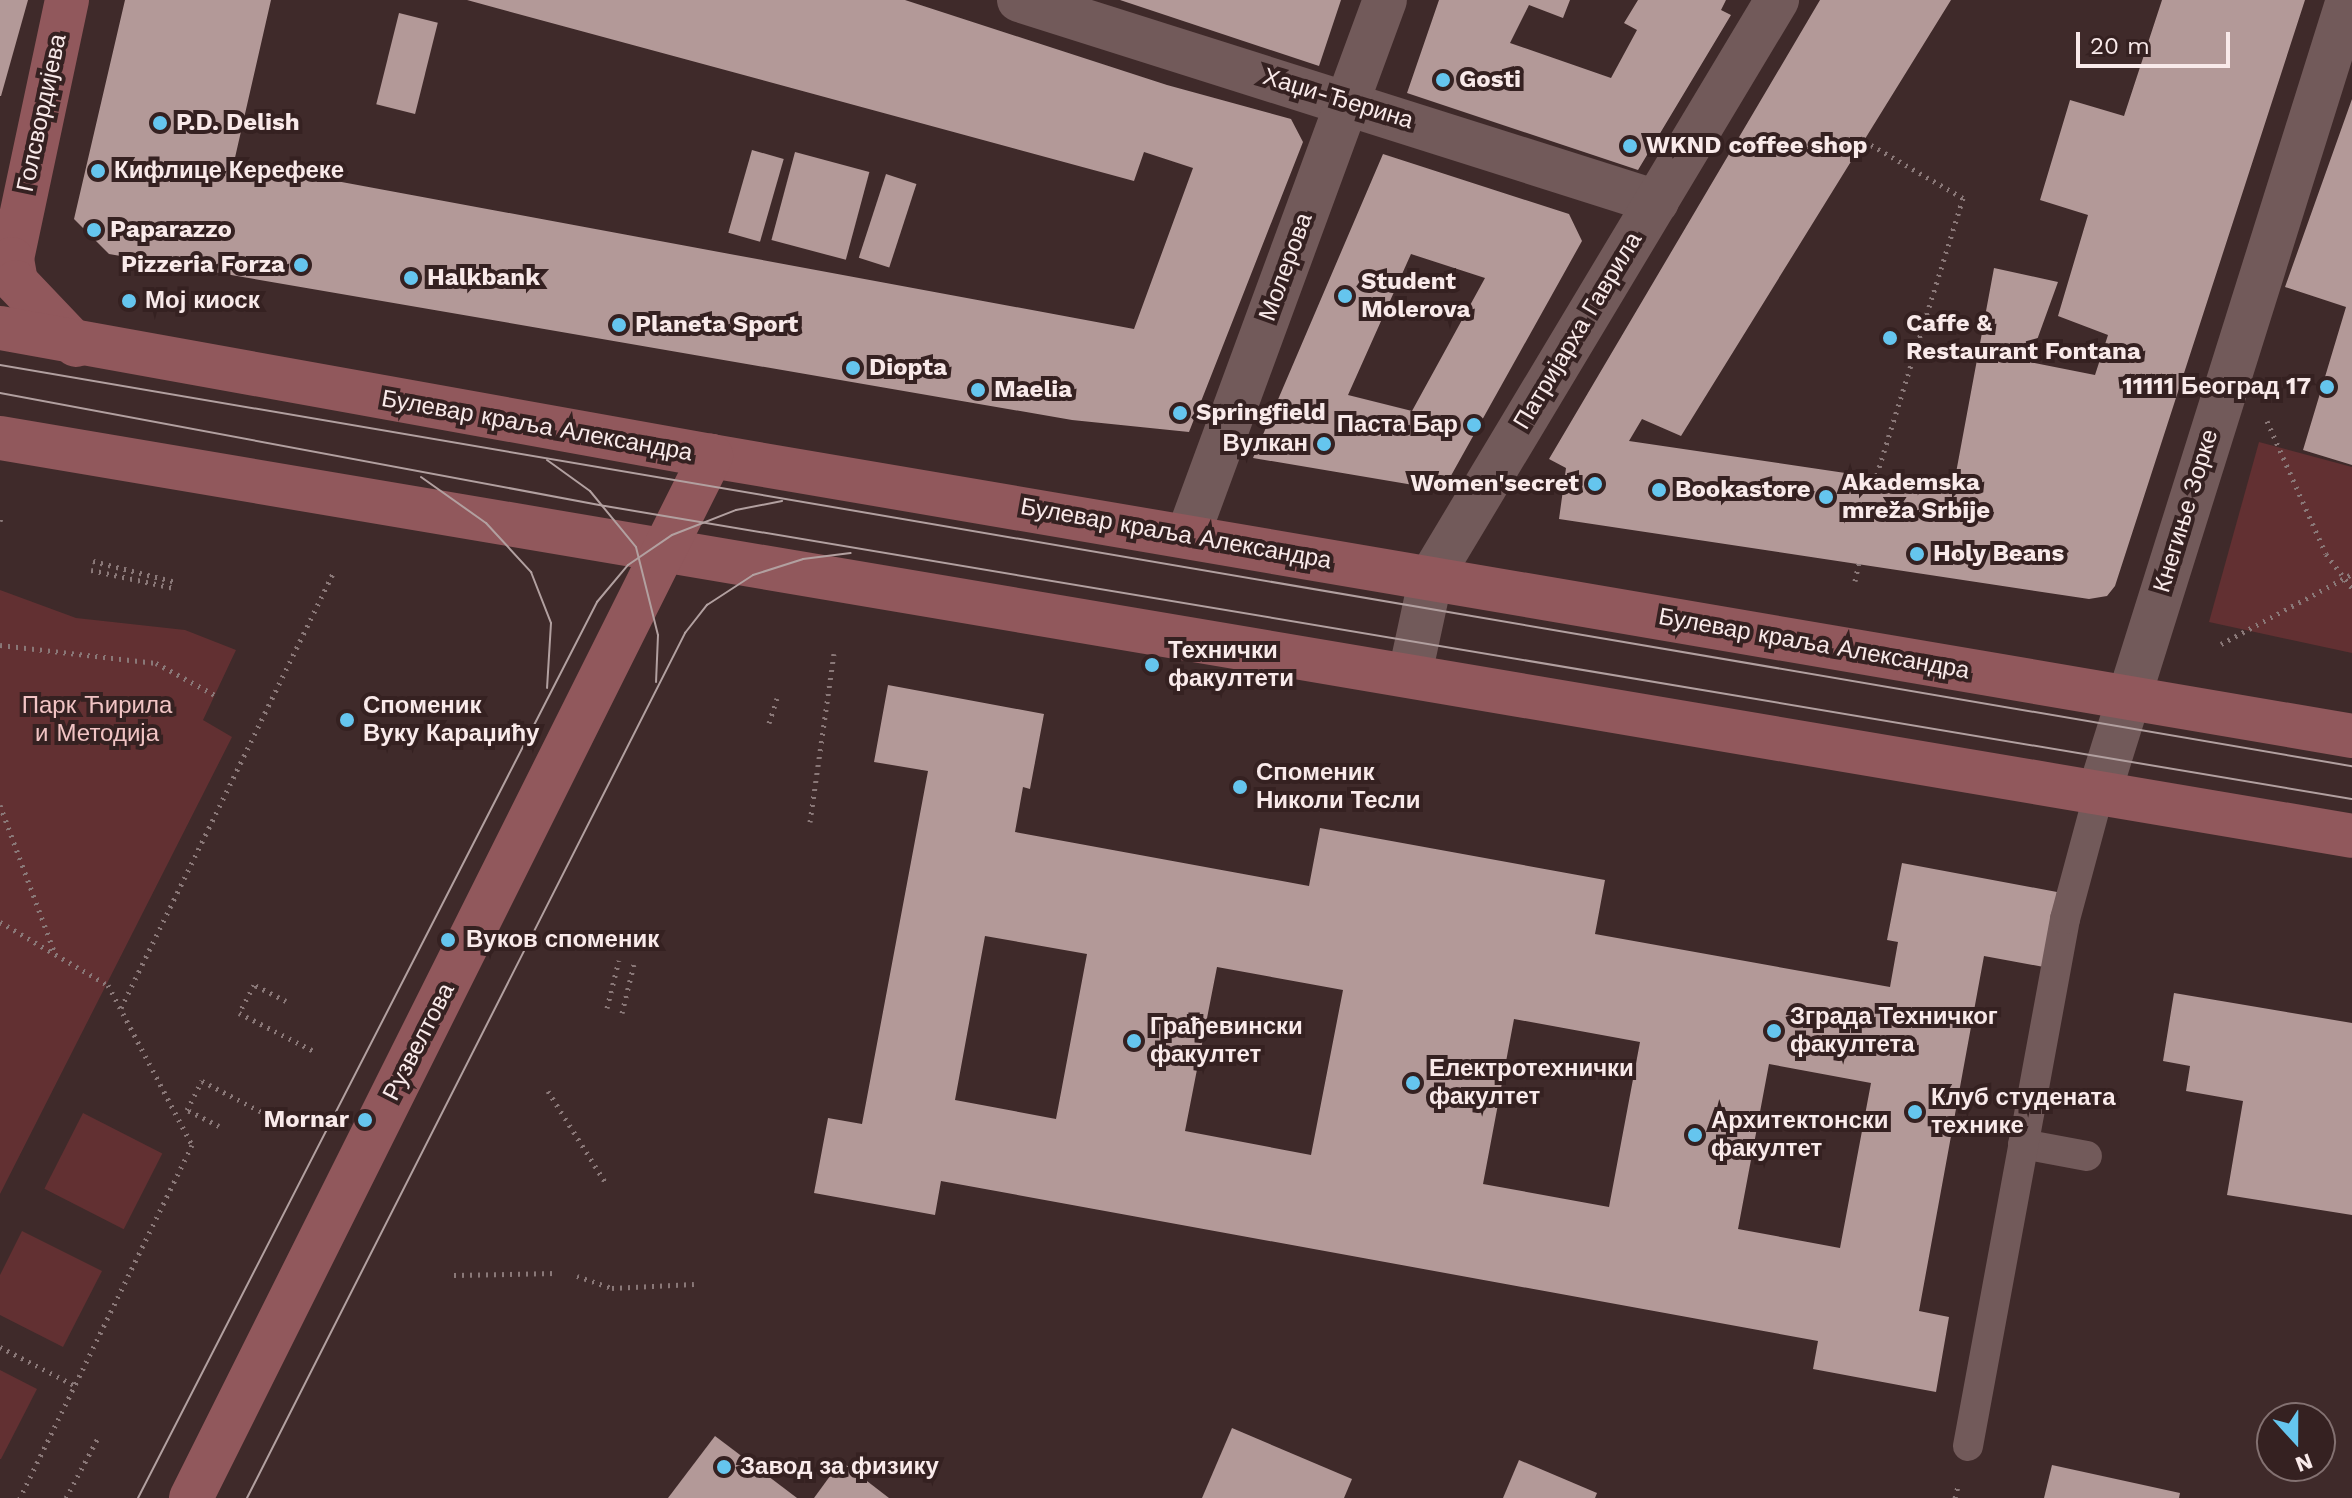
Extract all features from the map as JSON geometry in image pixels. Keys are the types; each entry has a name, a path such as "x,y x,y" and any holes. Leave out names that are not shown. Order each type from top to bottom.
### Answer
{"main road":[{"name":"Голсвордијева","path":"67,0 12,259 16,282 76,345"},
{"name":"Булевар краља Александра","path":"0,328 76,345 711,456 2352,736"},
{"path":"0,438 665,552 1410,674 2352,836"},
{"name":"Рузвелтова","path":"191,1498 711,456"}],"street":[{"name":"Хаџи-Ђерина","path":"1019,0 1346,101 1657,202"},
{"name":"Молерова","path":"1188,535 1385,0"},
{"name":"Патријарха Гаврила","path":"1410,674 1431,577 1777,0"},
{"name":"Кнегиње Зорке","path":"2099,793 2348,0"}],"lane":[{"path":"1968,1446 2065,919 2099,793"},
{"path":"2023,1144 2087,1156"}],"path":[{"path":"1864,141 1963,198 1876,477"},
{"path":"2264,414 2296,495 2352,588"},
{"path":"91,570 175,585 93,561"},
{"path":"1855,581 1859,562"},
{"path":"120,1009 334,571"},
{"path":"2221,644 2352,574"},
{"path":"0,645 156,663 215,695"},
{"path":"810,822 834,654"},
{"path":"769,723 777,698"},
{"path":"0,805 56,955"},
{"path":"0,922 108,985 192,1145 20,1498"},
{"path":"607,1008 619,960"},
{"path":"622,1013 634,964"},
{"path":"286,1001 254,985 239,1013 316,1052"},
{"path":"219,1126 187,1110 202,1081 281,1122"},
{"path":"548,1091 605,1182"},
{"path":"454,1275 556,1273"},
{"path":"577,1276 612,1288 694,1284"},
{"path":"0,1347 76,1386"},
{"path":"66,1498 99,1436"}],"green space":[{"path":"2259,442 2352,467 2352,653 2209,622"},
{"name":"Парк Ћирила и Методија","path":"0,590 76,618 185,630 236,650 203,720 232,737 0,1194"},
{"path":"83,1113 162,1153 124,1229 44,1189"},
{"path":"22,1231 102,1271 63,1347 0,1315 0,1275"},
{"path":"0,1370 37,1389 1,1459 0,1459"}],"building":[{"path":"0,0 28,0 1,96 0,96"},
{"path":"125,0 271,0 234,162 1134,329 1193,168 1144,152 1134,181 467,0 905,0 1167,85 1291,119 1303,142 1189,432 1072,420 109,254 74,219"},
{"path":"1120,0 1341,0 1319,66"},
{"path":"1439,0 1570,0 1563,18 1529,5 1510,43 1611,78 1637,30 1624,23 1638,0 1726,0 1721,10 1731,15 1638,170 1407,93"},
{"path":"1820,0 1951,0 1681,436 1642,419 1629,441 1953,489 1994,268 2058,282 2029,362 2095,375 2108,335 2058,316 2088,215 2040,200 2070,100 2124,116 2162,0 2305,0 2115,586 2107,596 2089,599 1559,519 1566,468 1549,459"},
{"path":"399,13 438,23 415,114 376,104"},
{"path":"2352,99 2352,465 2303,450 2346,307 2285,287"},
{"path":"752,150 784,159 760,242 728,233"},
{"path":"795,152 869,172 846,260 771,240"},
{"path":"1383,154 1569,214 1582,241 1443,490 1253,458","holes":["1411,254 1485,278 1412,411 1348,395"]},
{"path":"886,174 916,184 889,268 859,258"},
{"name":"Зграда Техничког факултета","path":"888,685 1044,714 1030,789 1023,787 1015,832 1309,886 1320,828 1605,880 1595,934 1890,987 1898,942 1887,940 1902,863 2057,892 2044,967 1984,956 1919,1311 1949,1317 1936,1392 1813,1369 1818,1341 941,1181 935,1215 814,1193 828,1118 862,1124 928,771 874,762","holes":["985,936 1087,954 1056,1119 955,1100","1217,967 1343,990 1311,1155 1185,1131","1514,1019 1640,1042 1609,1207 1483,1184","1769,1064 1871,1083 1840,1248 1738,1229"]},
{"path":"2174,993 2352,1023 2352,1215 2227,1195 2243,1101 2186,1091 2190,1066 2163,1061"},
{"path":"1232,1428 1352,1479 1344,1498 1202,1498"},
{"name":"Завод за физику","path":"715,1436 797,1498 668,1498"},
{"path":"1519,1460 1597,1493 1595,1498 1503,1498"},
{"path":"841,1461 889,1498 814,1498"},
{"path":"2052,1465 2180,1493 2179,1498 2044,1498"}],"tram line":[{"path":"0,365 2352,766"},
{"path":"0,393 605,506 2352,799"},
{"path":"547,460 590,491 636,547 658,635 656,682"},
{"path":"421,477 486,523 531,572 551,623 547,688"},
{"path":"138,1498 597,602 628,565 672,535 736,510 782,501"},
{"path":"247,1498 685,633 707,605 753,575 803,559 851,553"}],"place":[{"name":"Gosti","path":"1443,80"},
{"name":"P.D. Delish","path":"160,123"},
{"name":"WKND coffee shop","path":"1630,146"},
{"name":"Кифлице Керефеке","path":"98,171"},
{"name":"Paparazzo","path":"94,230"},
{"name":"Pizzeria Forza","path":"301,265"},
{"name":"Halkbank","path":"411,278"},
{"name":"Student Molerova","path":"1345,296"},
{"name":"Мој киоск","path":"129,301"},
{"name":"Planeta Sport","path":"619,325"},
{"name":"Caffe & Restaurant Fontana","path":"1890,338"},
{"name":"Diopta","path":"853,368"},
{"name":"11111 Београд 17","path":"2327,387"},
{"name":"Maelia","path":"978,390"},
{"name":"Springfield","path":"1180,413"},
{"name":"Паста Бар","path":"1474,425"},
{"name":"Вулкан","path":"1324,444"},
{"name":"Women'secret","path":"1595,484"},
{"name":"Bookastore","path":"1659,490"},
{"name":"Akademska mreža Srbije","path":"1826,497"},
{"name":"Holy Beans","path":"1917,554"},
{"name":"Технички факултети","path":"1152,665"},
{"name":"Споменик Вуку Караџићу","path":"347,720"},
{"name":"Споменик Николи Тесли","path":"1240,787"},
{"name":"Вуков споменик","path":"448,940"},
{"name":"Зграда Техничког факултета","path":"1774,1031"},
{"name":"Грађевински факултет","path":"1134,1041"},
{"name":"Електротехнички факултет","path":"1413,1083"},
{"name":"Клуб студената технике","path":"1915,1112"},
{"name":"Mornar","path":"365,1120"},
{"name":"Архитектонски факултет","path":"1695,1135"},
{"name":"Завод за физику","path":"724,1467"}]}
